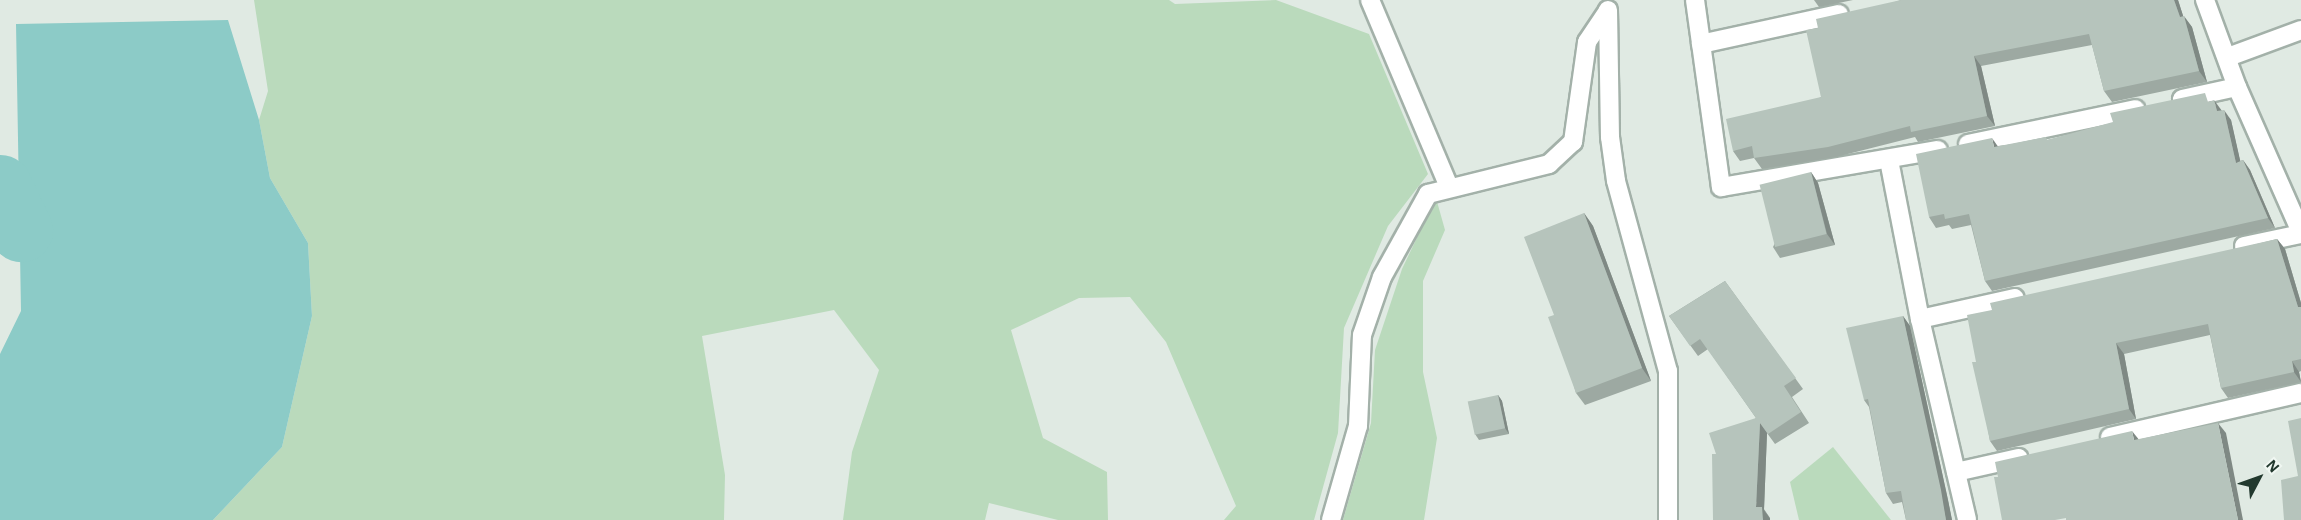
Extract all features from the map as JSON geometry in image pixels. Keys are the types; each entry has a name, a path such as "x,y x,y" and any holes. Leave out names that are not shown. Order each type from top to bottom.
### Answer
{"street":[{"path":"1370,0 1449,187"},
{"path":"1695,0 1720,187 1889,160 2237,87"},
{"path":"2205,0 2228,57 2237,87 2301,233 2220,252"},
{"path":"1331,520 1358,426 1362,334 1382,277 1428,194 1549,164 1573,142 1587,42 1608,6"},
{"path":"1608,6 1610,137 1616,181 1668,371 1668,520"},
{"path":"1701,44 1860,10"},
{"path":"2228,57 2301,30"},
{"path":"1889,160 1920,319 1967,520"},
{"path":"1920,319 2036,293"},
{"path":"2094,440 2301,393"},
{"path":"1956,472 2037,453"}],"green space":[{"path":"254,0 1169,0 1175,4 1276,0 1369,34 1428,174 1388,226 1344,328 1338,433 1314,520 1224,520 1236,506 1166,342 1130,297 1079,298 1011,330 1043,438 1107,472 1108,520 1058,520 989,503 985,520 843,520 852,452 879,370 834,310 702,336 725,475 724,520 213,520 282,447 312,316 308,243 270,178 259,120 268,91"},
{"path":"1436,198 1445,230 1423,281 1423,372 1437,438 1424,520 1343,520 1371,423 1375,350 1402,269"},
{"path":"1833,447 1891,520 1799,520 1790,482"}],"water":[{"path":"228,20 259,120 270,178 308,243 312,316 282,447 213,520 0,520 0,354 21,311 16,24"}],"building":[{"path":"1901,0 2174,0 2180,17 2184,16 2199,71 2104,91 2089,34 1974,56 1987,116 1911,132 1910,126 1828,147 1754,158 1752,146 1733,151 1726,119 1821,97 1806,30 1818,28 1816,19"},
{"path":"2205,93 2208,102 2214,100 2217,111 2224,110 2236,163 2243,160 2268,218 1985,281 1969,214 1945,219 1944,214 1929,217 1916,154 1992,138 1994,147 2046,137 2047,140 2113,122 2110,113"},
{"path":"1811,172 1826,234 1775,247 1760,185"},
{"path":"1584,213 1642,368 1576,393 1548,317 1554,315 1524,237"},
{"path":"2277,239 2298,307 2301,307 2301,359 2292,361 2294,372 2221,388 2208,324 2116,343 2129,409 1990,441 1972,362 1976,362 1967,315 1992,310 1990,303"},
{"path":"1725,281 1796,378 1784,386 1801,412 1768,434 1760,423 1756,507 1762,507 1763,520 1713,520 1712,454 1716,454 1709,433 1756,418 1700,339 1690,346 1669,316"},
{"path":"1903,316 1946,520 1906,520 1901,491 1886,493 1868,399 1864,400 1846,328"},
{"path":"1498,395 1505,428 1475,435 1468,401"},
{"path":"2301,418 2301,520 2284,520 2281,480 2298,476 2288,421"},
{"path":"2218,423 2238,520 2066,520 2066,518 2002,520 1994,477 1998,477 1995,462 2132,431 2134,440"}],"waterway":[{"path":"0,186 21,230"}]}
